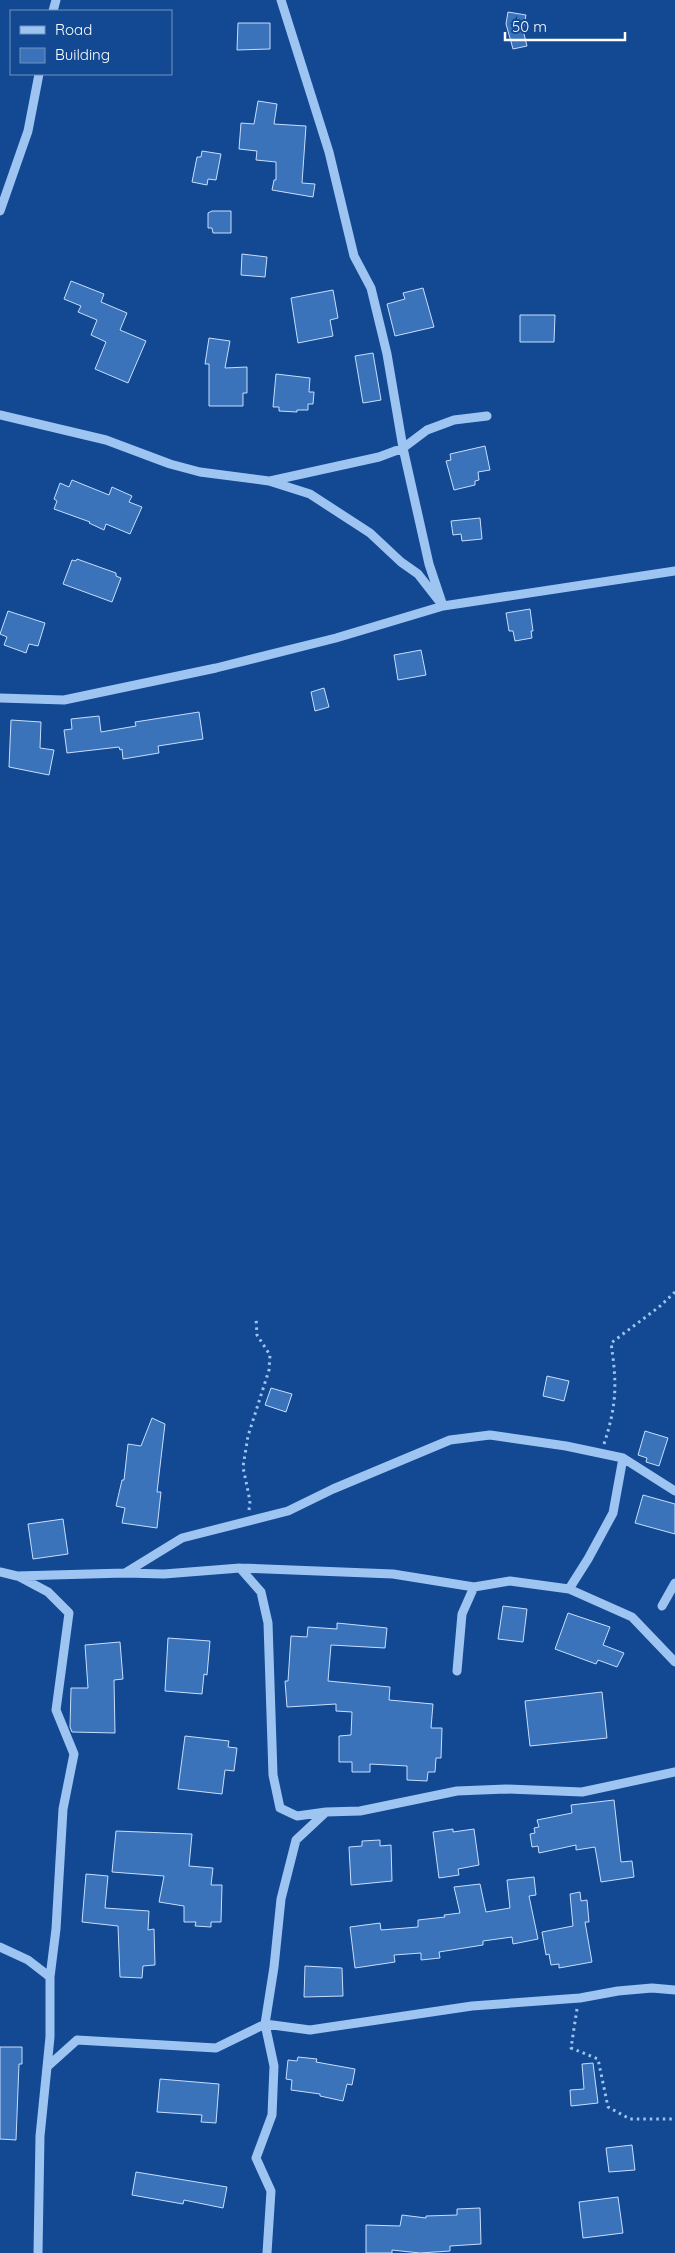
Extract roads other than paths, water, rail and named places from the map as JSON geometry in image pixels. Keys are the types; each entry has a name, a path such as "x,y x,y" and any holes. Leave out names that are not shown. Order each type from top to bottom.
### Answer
{"street":[{"path":"281,0 330,152 354,256 371,288 388,354 403,448 429,564 444,606"},
{"path":"0,211 28,131 38,75"},
{"path":"0,415 106,440 200,472 269,481 310,494 370,533 401,562 418,574 444,606"},
{"path":"269,481 379,457 403,448 427,430 454,420 488,416"},
{"path":"0,698 64,700 216,668 336,638 444,606 675,571"},
{"path":"125,1573 182,1538 288,1511 333,1489 450,1440 490,1435 566,1446 623,1458 675,1491"},
{"path":"569,1589 613,1513 623,1458"},
{"path":"0,1577 125,1573 164,1574 240,1568 392,1574 474,1587 510,1581 569,1589 632,1617 675,1662"},
{"path":"240,1568 261,1592 268,1623 273,1775 280,1808 297,1816 326,1812 360,1811 457,1791 506,1789 582,1792 675,1772"},
{"path":"0,1572 17,1576 48,1592 69,1613 56,1710 74,1754 63,1809 56,1929 50,1977 50,2037 40,2136 38,2253"},
{"path":"662,1606 675,1583"},
{"path":"457,1671 462,1614 474,1587"},
{"path":"266,2253 271,2191 256,2158 272,2115 274,2066 265,2024 274,1967 281,1899 296,1840 326,1812"},
{"path":"0,1947 28,1960 50,1977"},
{"path":"46,2067 77,2040 216,2048 265,2024 310,2030 472,2006 580,1998 618,1991 652,1988 675,1990"}]}
